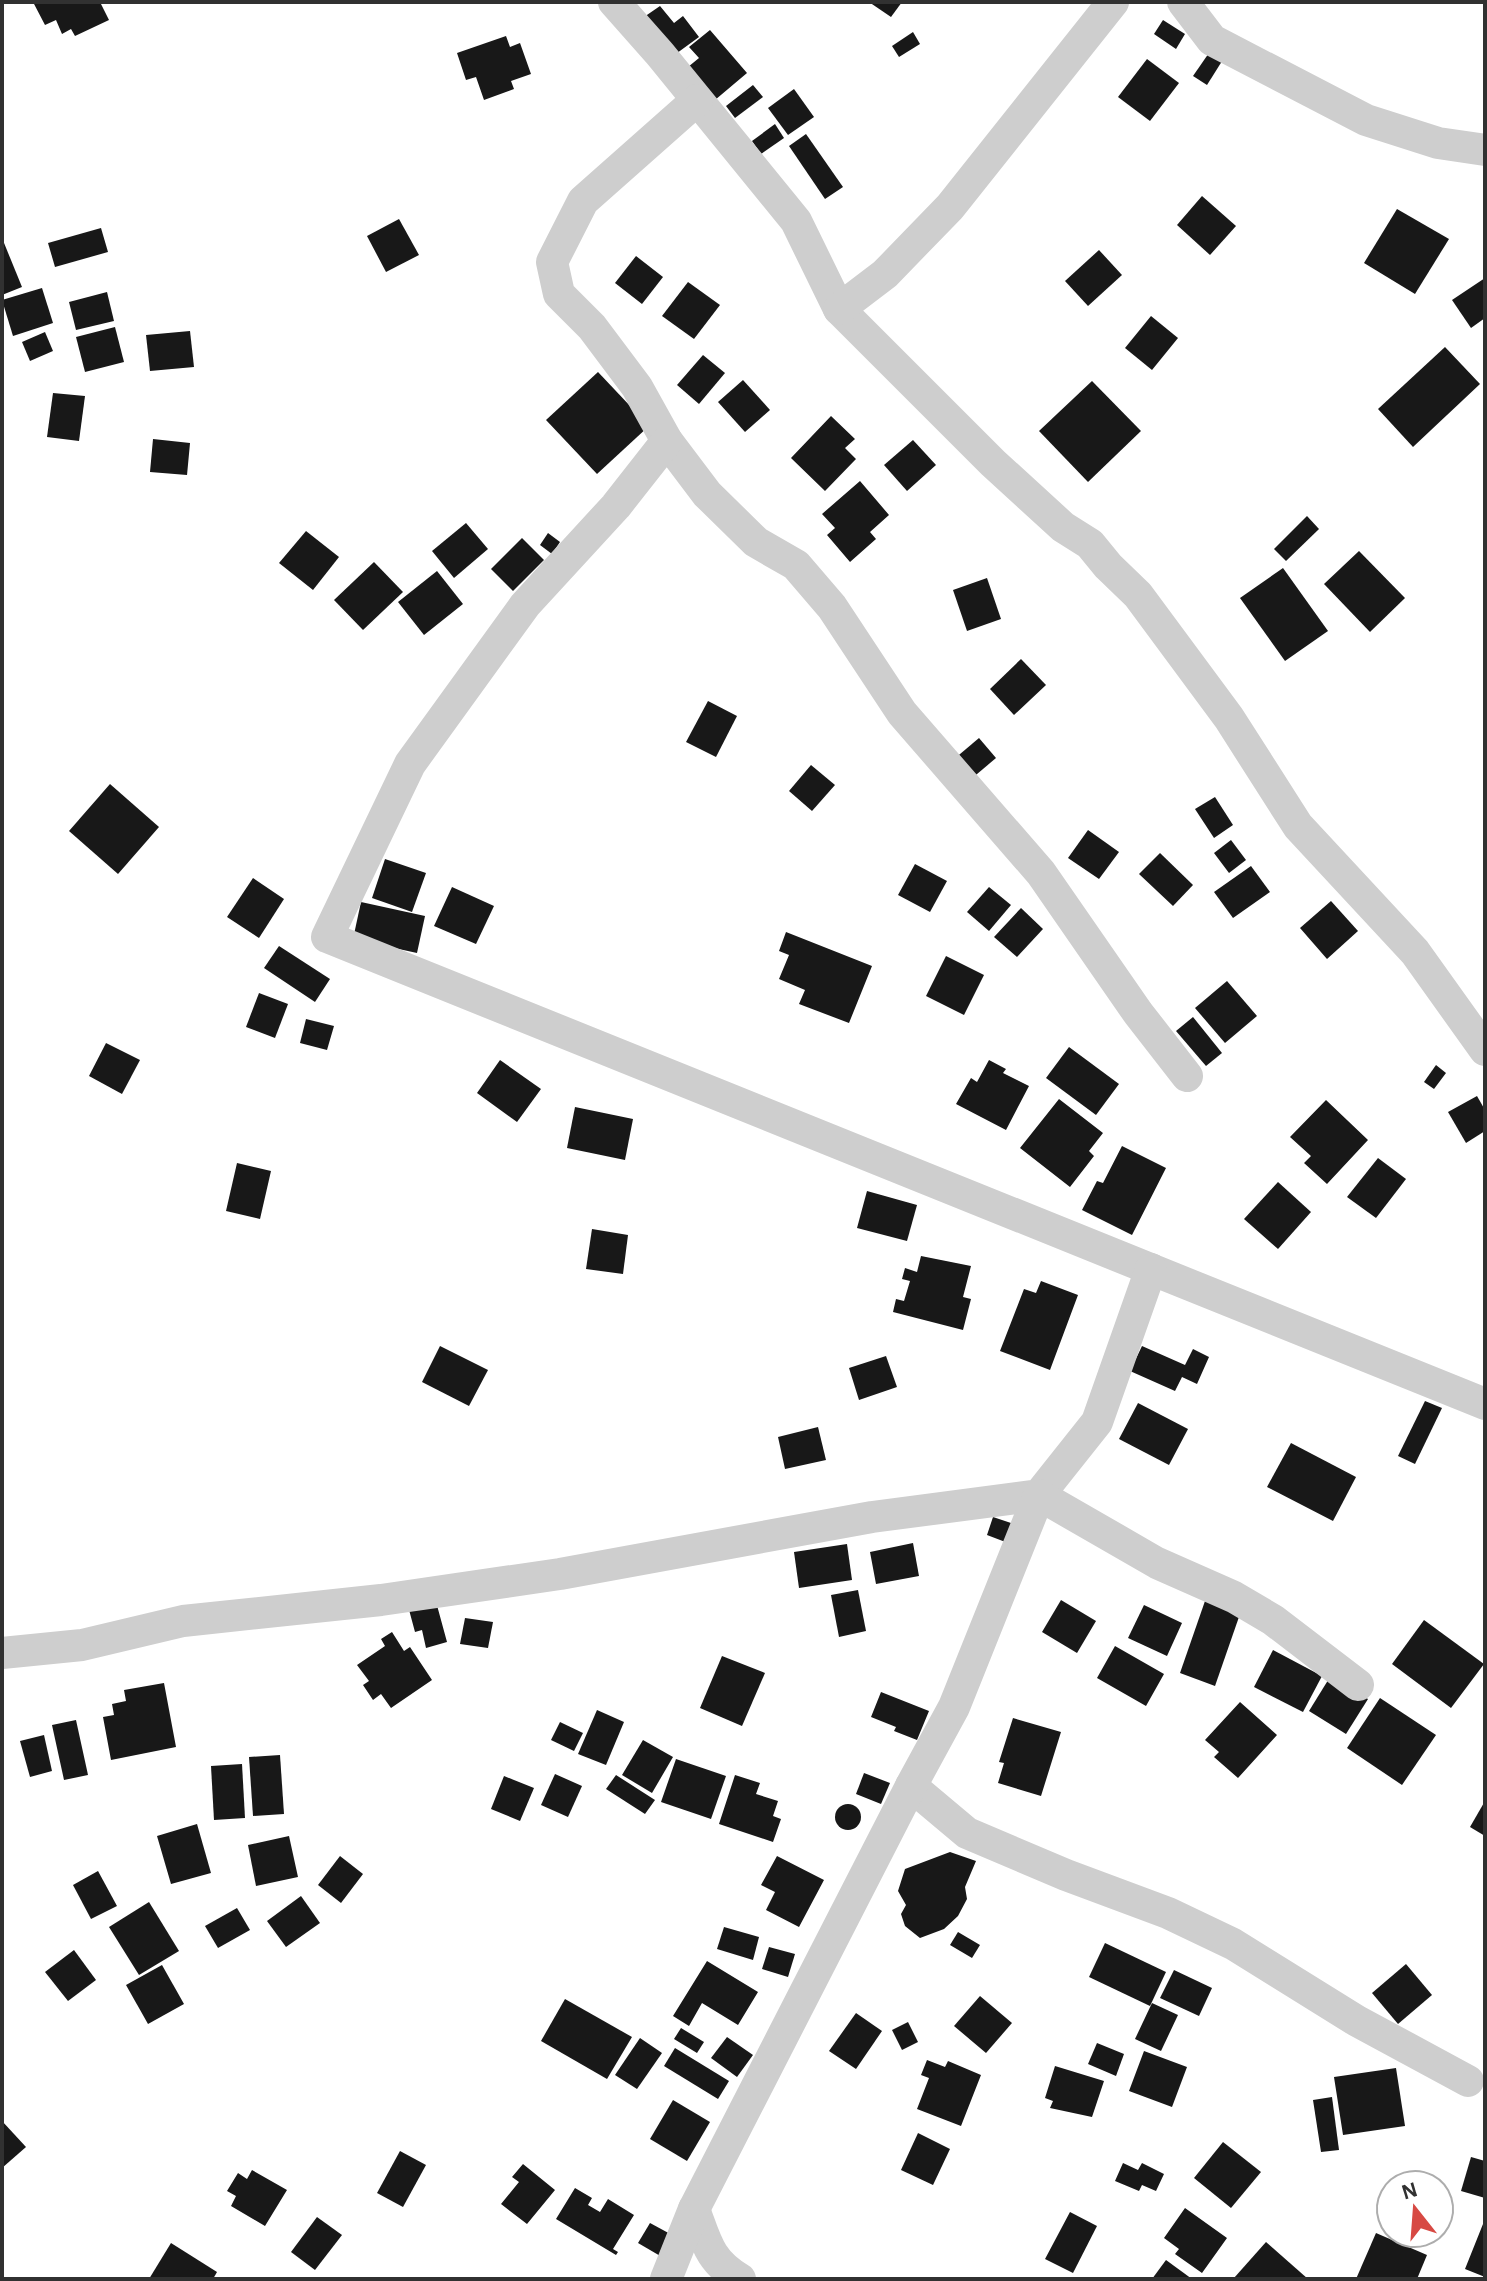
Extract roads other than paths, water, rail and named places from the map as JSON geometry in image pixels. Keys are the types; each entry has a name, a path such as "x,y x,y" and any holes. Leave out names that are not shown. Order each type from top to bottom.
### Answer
{"street":[{"path":"614,2 796,221 839,309 993,463 1063,527 1090,544 1138,595 1229,718 1298,826 1415,952 1485,1050"},
{"path":"839,309 885,274 950,207 1113,2"},
{"path":"1183,2 1212,40 1366,120 1438,143 1485,150"},
{"path":"697,100 583,201 552,262 559,294 592,327 628,375 667,441 707,494 756,542 796,565 832,607 902,713 1041,873 1138,1013 1187,1076"},
{"path":"667,441 616,506 525,605 410,764 327,937 1485,1404"},
{"path":"666,2279 694,2209 954,1707 1039,1495 1097,1422 1151,1269"},
{"path":"2,1653 82,1645 183,1621 381,1600 560,1574 872,1517 1039,1495 1157,1563 1234,1597 1273,1620 1358,1685"},
{"path":"911,1786 967,1833 1066,1875 1168,1913 1233,1944 1357,2021 1468,2081"},
{"path":"694,2209 706,2242 720,2267 740,2279"}]}
